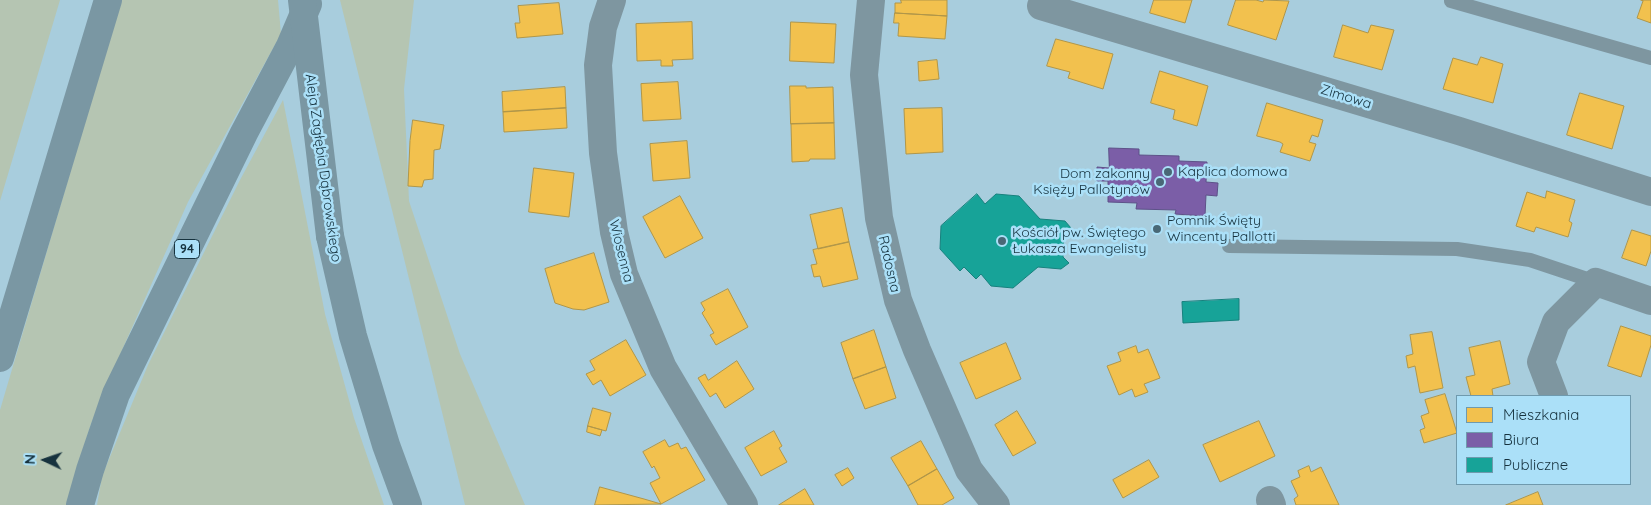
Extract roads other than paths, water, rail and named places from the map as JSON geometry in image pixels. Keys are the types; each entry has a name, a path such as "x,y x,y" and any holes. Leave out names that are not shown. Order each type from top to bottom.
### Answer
{"main road":[{"path":"0,358 108,0"},
{"name":"Aleja Zagłębia Dąbrowskiego","path":"302,0 311,89 330,236 353,336 386,444 408,505"},
{"name":"94","path":"80,505 116,394 240,141 290,46 309,0"},
{"path":"0,332 25,280"}],"street":[{"name":"Wiosenna","path":"612,0 602,27 598,65 604,153 614,232 624,274 663,368 744,505"},
{"name":"Radosna","path":"871,0 864,75 879,218 898,300 917,350 969,470 996,505"},
{"name":"Zimowa","path":"1041,6 1459,130 1651,192"},
{"path":"1554,395 1542,362 1553,330 1556,322 1596,282 1651,301"}],"lane":[{"path":"1450,1 1651,58"},
{"path":"1229,246 1457,249 1530,260 1596,282"}],"place":[{"name":"Kaplica domowa","path":"1168,172"},
{"name":"Dom zakonny Księży Pallotynów","path":"1160,182"},
{"name":"Pomnik Święty Wincenty Pallotti","path":"1157,229"},
{"name":"Kościół pw. Świętego Łukasza Ewangelisty","path":"1002,241"}]}
